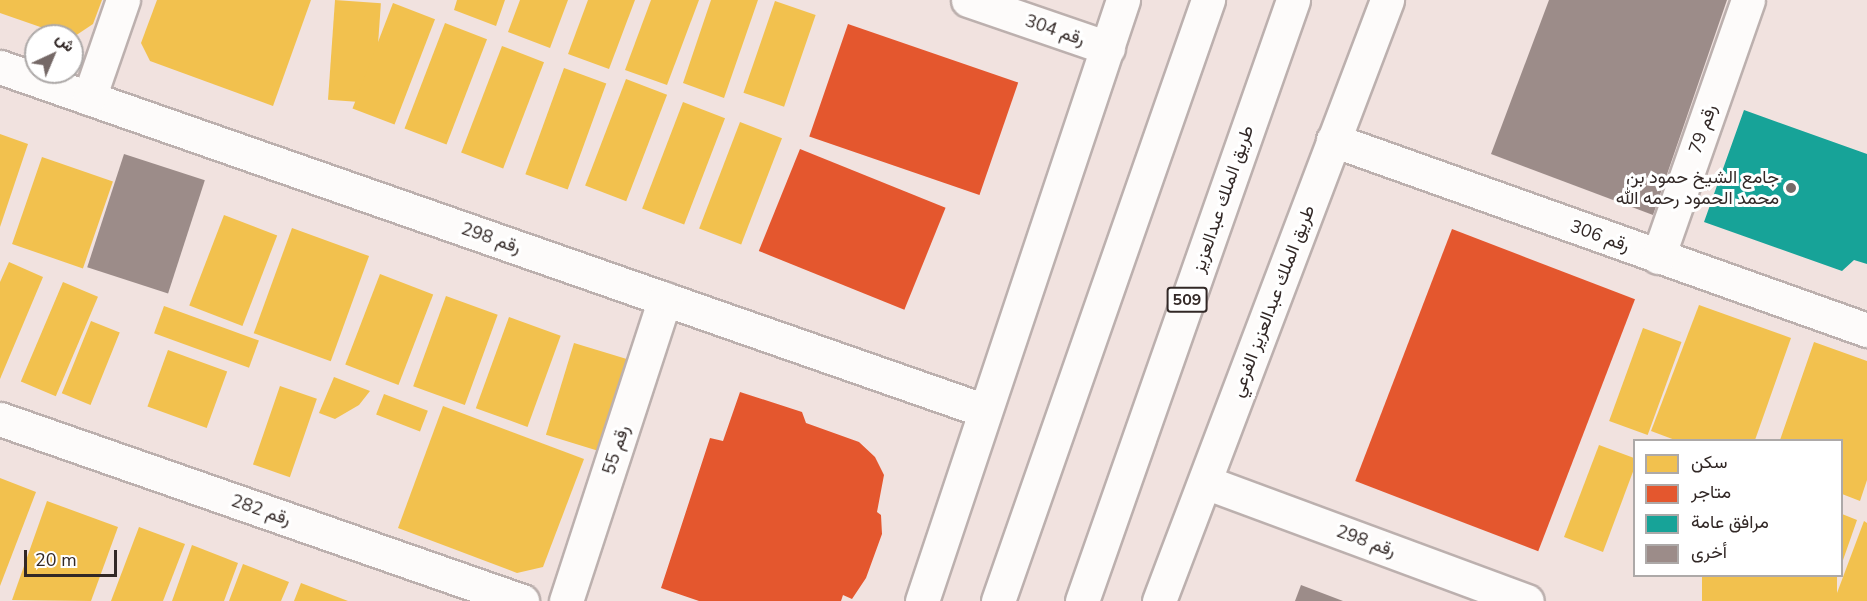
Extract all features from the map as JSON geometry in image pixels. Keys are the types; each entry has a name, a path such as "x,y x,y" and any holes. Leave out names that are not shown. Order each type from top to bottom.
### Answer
{"street":[{"path":"89,98 123,0"},
{"name":"رقم 304","path":"968,0 1108,48"},
{"path":"922,601 983,410 1123,0"},
{"path":"1108,48 1130,0"},
{"path":"998,601 1208,0"},
{"name":"طريق الملك عبدالعزيز","path":"1082,601 1293,0"},
{"path":"1372,38 1381,0"},
{"name":"طريق الملك عبدالعزيز الفرعي","path":"1159,601 1387,0"},
{"name":"رقم 79","path":"1658,257 1748,0"},
{"name":"رقم 298","path":"0,67 983,410"},
{"name":"رقم 306","path":"1333,140 1867,330"},
{"name":"رقم 55","path":"566,601 665,299"},
{"name":"رقم 282","path":"0,419 522,601"},
{"name":"رقم 298","path":"1205,482 1527,601"}],"building: سكن":[{"path":"0,0 102,0 93,24 84,30 84,24 32,24 0,13"},
{"path":"157,0 311,0 273,106 150,61 141,43"},
{"path":"335,0 381,3 374,103 328,100"},
{"path":"457,0 505,0 496,26 454,10"},
{"path":"520,0 568,0 550,48 508,32"},
{"path":"588,0 635,0 609,69 568,54"},
{"path":"651,0 699,0 667,85 625,70"},
{"path":"711,0 758,0 724,98 683,83"},
{"path":"775,1 816,15 784,107 743,93"},
{"path":"393,3 435,19 395,125 353,108"},
{"path":"445,23 487,39 447,145 405,128"},
{"path":"502,46 544,62 503,169 461,152"},
{"path":"564,68 606,83 568,190 525,174"},
{"path":"626,79 667,95 626,201 585,185"},
{"path":"683,102 725,118 684,225 642,208"},
{"path":"740,122 782,138 741,245 699,228"},
{"path":"0,134 28,144 0,227"},
{"path":"42,157 113,181 83,268 12,244"},
{"path":"224,215 277,235 242,326 189,306"},
{"path":"292,228 369,256 331,361 254,333"},
{"path":"9,262 43,277 0,379 0,282"},
{"path":"380,274 433,294 398,385 345,365"},
{"path":"63,282 98,297 56,396 21,381"},
{"path":"446,296 498,315 465,405 413,386"},
{"path":"1699,305 1791,338 1755,439 1672,439 1651,431"},
{"path":"164,306 259,341 249,368 154,333"},
{"path":"509,317 561,336 528,427 476,408"},
{"path":"91,321 120,333 91,405 62,393"},
{"path":"1643,328 1682,342 1648,435 1609,421"},
{"path":"1814,342 1867,361 1867,480 1860,501 1843,494 1843,439 1780,439"},
{"path":"574,343 628,359 599,451 546,435"},
{"path":"168,350 227,372 207,428 147,406"},
{"path":"334,377 370,391 359,405 335,419 319,413"},
{"path":"280,386 317,399 290,477 253,464"},
{"path":"384,394 428,411 420,431 376,415"},
{"path":"443,406 584,459 543,567 517,573 398,528"},
{"path":"1599,445 1633,458 1633,472 1603,552 1564,537"},
{"path":"0,478 36,492 0,586"},
{"path":"47,501 118,527 91,601 12,600"},
{"path":"1843,514 1857,520 1843,560"},
{"path":"1864,521 1867,523 1867,601 1834,601"},
{"path":"139,527 185,544 163,601 111,601"},
{"path":"192,545 238,563 224,601 172,601"},
{"path":"243,564 289,582 281,601 229,601"},
{"path":"1702,577 1837,577 1837,601 1702,601"},
{"path":"301,583 348,601 294,601"}],"building: متاجر":[{"path":"848,24 1018,83 979,195 809,137"},
{"path":"800,149 946,208 904,310 759,251"},
{"path":"1452,229 1635,299 1538,551 1355,481"},
{"path":"740,392 802,412 806,423 859,442 875,457 884,475 877,512 881,515 882,534 866,578 852,599 843,595 841,601 699,601 661,588 710,438 723,441"}],"building: مرافق عامة":[{"name":"جامع الشيخ حمود بن محمد الحمود رحمه الله","path":"1744,110 1867,154 1867,264 1854,260 1842,271 1704,222"}],"building: أخرى":[{"path":"1549,0 1727,0 1653,215 1491,154"},
{"path":"124,154 205,180 168,293 87,267"},
{"path":"1301,585 1343,601 1295,601"}],"place":[{"name":"جامع الشيخ حمود بن محمد الحمود رحمه الله","path":"1791,188"}]}
